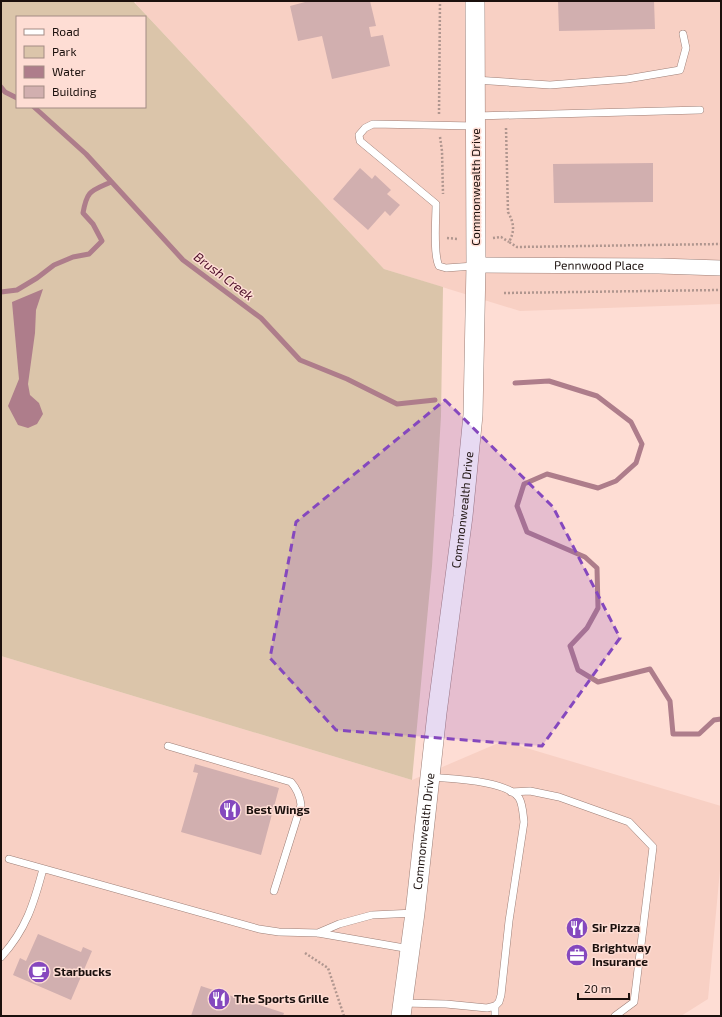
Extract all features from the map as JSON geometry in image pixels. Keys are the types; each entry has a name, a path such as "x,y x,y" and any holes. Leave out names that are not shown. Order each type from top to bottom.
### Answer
{"street":[{"name":"Commonwealth Drive","path":"402,1009 463,516 473,416 476,265 474,1"},
{"name":"Pennwood Place","path":"476,265 659,266 721,268"}],"lane":[{"path":"475,80 550,85 627,79 680,70 686,48 683,34"},
{"path":"476,265 446,268 439,266 437,262 436,250 436,204 360,141 359,135 365,128 373,124 440,126 475,122 700,110"},
{"path":"168,746 291,782 297,788 301,804 274,891"},
{"path":"402,1009 446,1004 487,1008 495,1006 499,1002 509,921 524,822 523,810 519,798 503,787 486,783 430,777"},
{"path":"511,792 530,790 559,797 629,822 653,847 634,1002 615,1016"},
{"path":"9,859 259,929 279,932 318,933 410,949"},
{"path":"1,957 17,938 24,926 35,898 43,869"},
{"path":"318,933 339,924 372,915 415,913"},
{"path":"495,1006 495,1016"}],"path":[{"path":"440,1 440,126 443,199"},
{"path":"506,128 508,212 513,221 512,236 509,242"},
{"path":"444,238 476,239 501,237 517,247 721,244"},
{"path":"504,294 721,290"},
{"path":"305,953 328,968 344,1016"}],"highlighted area":[{"path":"445,400 553,507 620,638 542,746 336,730 270,658 296,522"}],"shaded area":[{"path":"136,1 721,1 721,304 520,311 384,269 136,4"},
{"path":"1,656 412,780 503,741 721,806 721,859 708,999 681,1016 1,1016"}],"green space":[{"path":"1,1 133,1 384,269 443,287 441,416 432,566 412,780 1,656"}],"water":[{"path":"43,289 36,310 35,333 28,384 30,395 39,403 43,414 37,424 28,428 18,425 8,406 19,379 12,302"}],"building":[{"path":"309,1 370,1 376,26 369,27 371,37 383,35 390,66 332,79 322,36 298,41 290,6"},
{"path":"558,1 654,1 655,29 559,31"},
{"path":"653,163 653,202 554,203 553,164"},
{"path":"360,168 372,179 375,175 391,190 387,194 400,205 390,216 385,211 368,230 333,199"},
{"name":"Best Wings","path":"195,764 279,788 261,855 181,832 198,773 193,772"},
{"path":"38,934 81,952 83,947 92,951 71,1000 13,975 20,958 26,961"},
{"name":"The Sports Grille","path":"201,986 284,1013 283,1016 191,1016"}],"waterway":[{"name":"Brush Creek","path":"1,87 5,92 16,98"},
{"name":"Brush Creek","path":"35,108 86,154 183,260 261,318 300,360 347,379 397,404 435,400"},
{"path":"1,292 17,290 37,278 54,265 73,257 89,254 102,241 93,224 83,213 86,200 91,192 111,182"},
{"name":"Brush Creek","path":"515,383 549,381 597,396 631,422 642,444 636,463 616,481 598,488 547,474 524,484 517,506 527,532 585,557 597,568 598,608 587,628 570,646 578,670 598,682 650,669 670,701 673,734 699,734 714,720 721,719"}],"place":[{"name":"Best Wings","path":"230,810"},
{"name":"Sir Pizza","path":"577,928"},
{"name":"Brightway Insurance","path":"577,955"},
{"name":"Starbucks","path":"39,972"},
{"name":"The Sports Grille","path":"219,999"}]}
